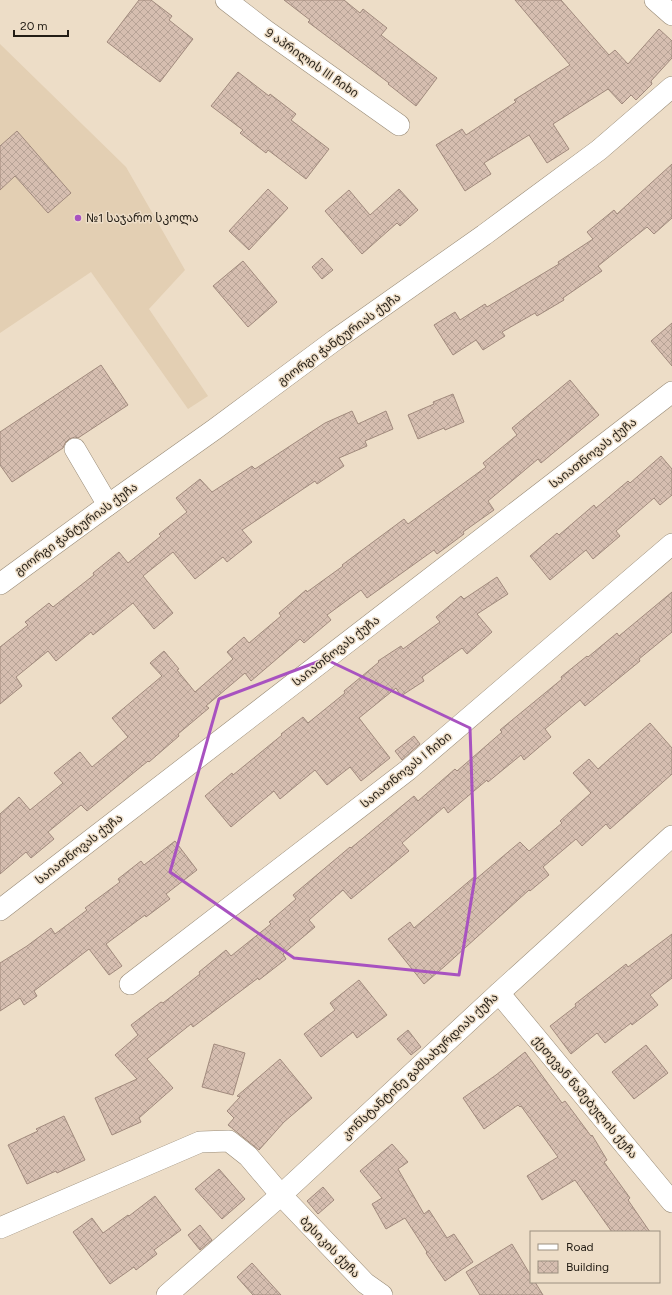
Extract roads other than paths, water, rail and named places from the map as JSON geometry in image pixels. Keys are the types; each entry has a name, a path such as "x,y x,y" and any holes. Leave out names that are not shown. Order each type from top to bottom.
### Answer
{"street":[{"name":"9 აპრილის III ჩიხი","path":"226,0 400,125"},
{"path":"655,0 672,15"},
{"name":"გიორგი ჭანტურიას ქუჩა","path":"0,584 108,504 215,429 335,340 484,236 599,150 672,87"},
{"name":"საიათნოვას ქუჩა","path":"0,910 672,392"},
{"path":"75,449 108,504"},
{"name":"საიათნოვას I ჩიხი","path":"130,984 408,770 672,544"},
{"name":"კონსტანტინე გამსახურდიას ქუჩა","path":"167,1295 281,1195 499,993 672,836"},
{"name":"ქეთევან წამებულის ქუჩა","path":"499,993 672,1202"},
{"name":"ბესიკის ქუჩა","path":"0,1228 200,1142 229,1141 248,1156 281,1195 365,1283 382,1295"}],"place":[{"name":"№1 საჯარო სკოლა","path":"78,218"}]}
